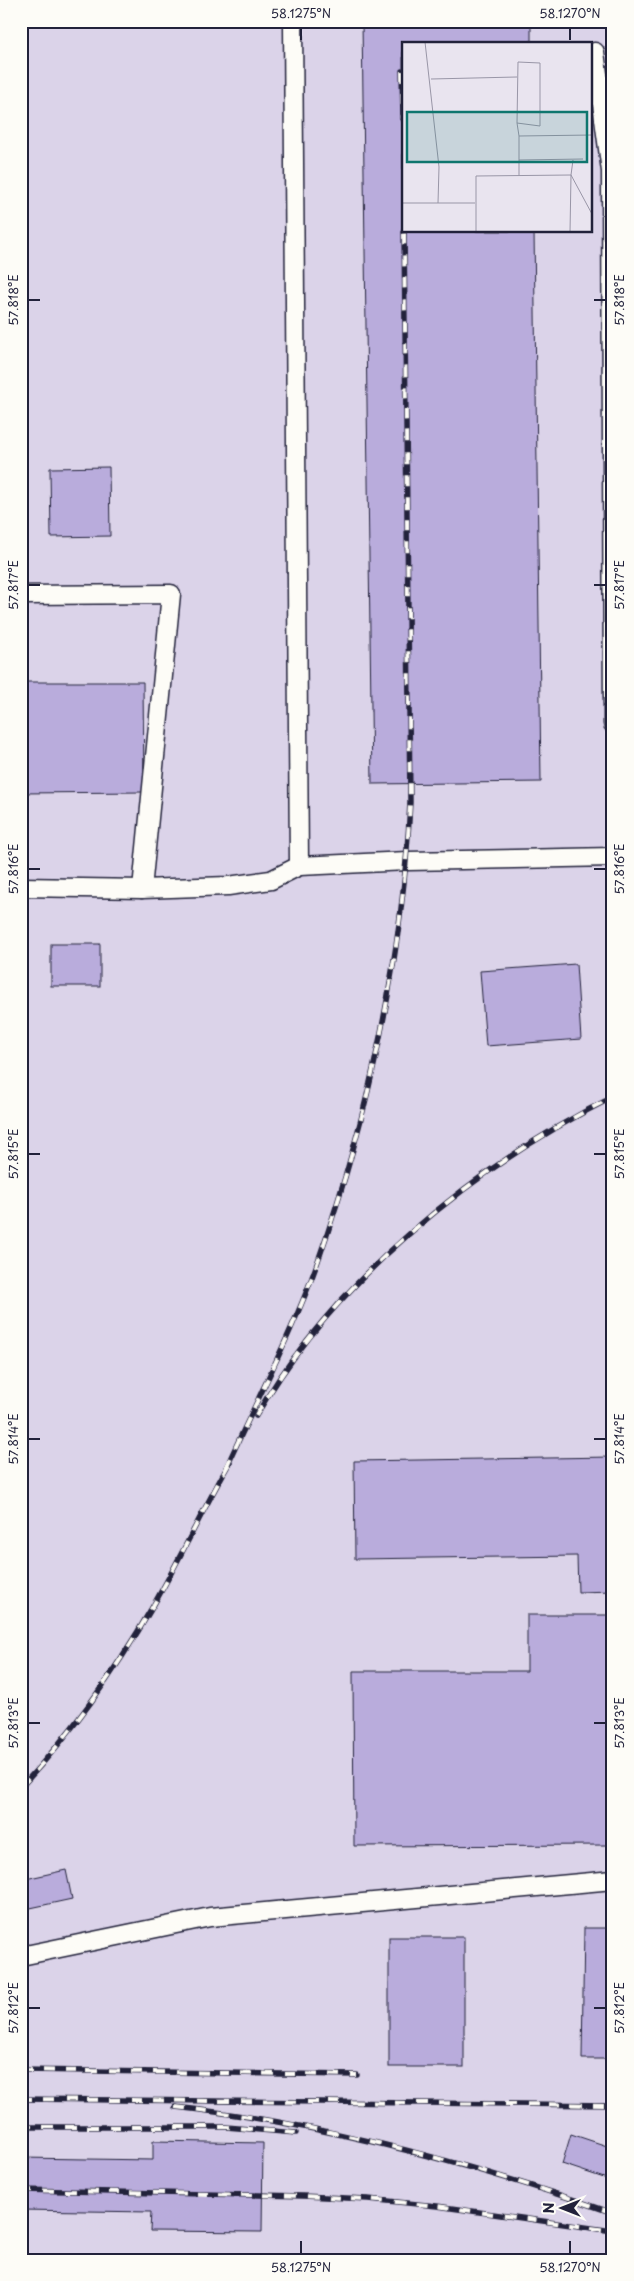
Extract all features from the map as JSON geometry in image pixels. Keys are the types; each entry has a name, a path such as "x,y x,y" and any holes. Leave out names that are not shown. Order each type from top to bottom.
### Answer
{"lane":[{"path":"293,21 299,866"},
{"path":"595,52 612,171 613,724"},
{"path":"21,595 171,594 142,889"},
{"path":"21,887 142,889 228,886 272,880 299,866 408,861 613,858"},
{"path":"21,1956 210,1917 613,1880"}],"shaded area":[{"path":"21,21 613,21 613,2260 21,2260"}],"building":[{"path":"362,21 531,21 531,42 402,42 402,232 534,232 541,782 372,784"},
{"path":"109,467 110,536 51,537 50,468"},
{"path":"21,682 143,682 144,792 21,793"},
{"path":"51,944 100,944 100,986 51,986"},
{"path":"576,964 581,1039 486,1046 480,971"},
{"path":"613,1457 613,1591 578,1592 577,1556 355,1559 354,1461"},
{"path":"527,1615 613,1615 613,1845 354,1846 353,1671 527,1671"},
{"path":"66,1870 72,1899 21,1910 21,1880"},
{"path":"584,1928 613,1928 613,2059 582,2059"},
{"path":"389,1937 464,1937 464,2067 389,2067"},
{"path":"571,2134 613,2148 613,2181 562,2164"},
{"path":"153,2141 263,2143 262,2232 150,2231 151,2212 21,2210 21,2158 153,2160"}],"railway":[{"path":"226,1468 297,1314 318,1261 336,1206 368,1092 391,976 400,918 410,802 404,232"},
{"path":"256,1416 288,1367 325,1319 366,1274 412,1232 460,1192 510,1157 561,1125 613,1097"},
{"path":"21,1787 58,1745 124,1654 163,1588 230,1462"},
{"path":"21,2070 357,2075"},
{"path":"21,2099 613,2105"},
{"path":"175,2107 286,2123 397,2148 506,2178 613,2213"},
{"path":"21,2127 226,2127 296,2133"},
{"path":"21,2190 368,2199 437,2206 613,2231"}]}
